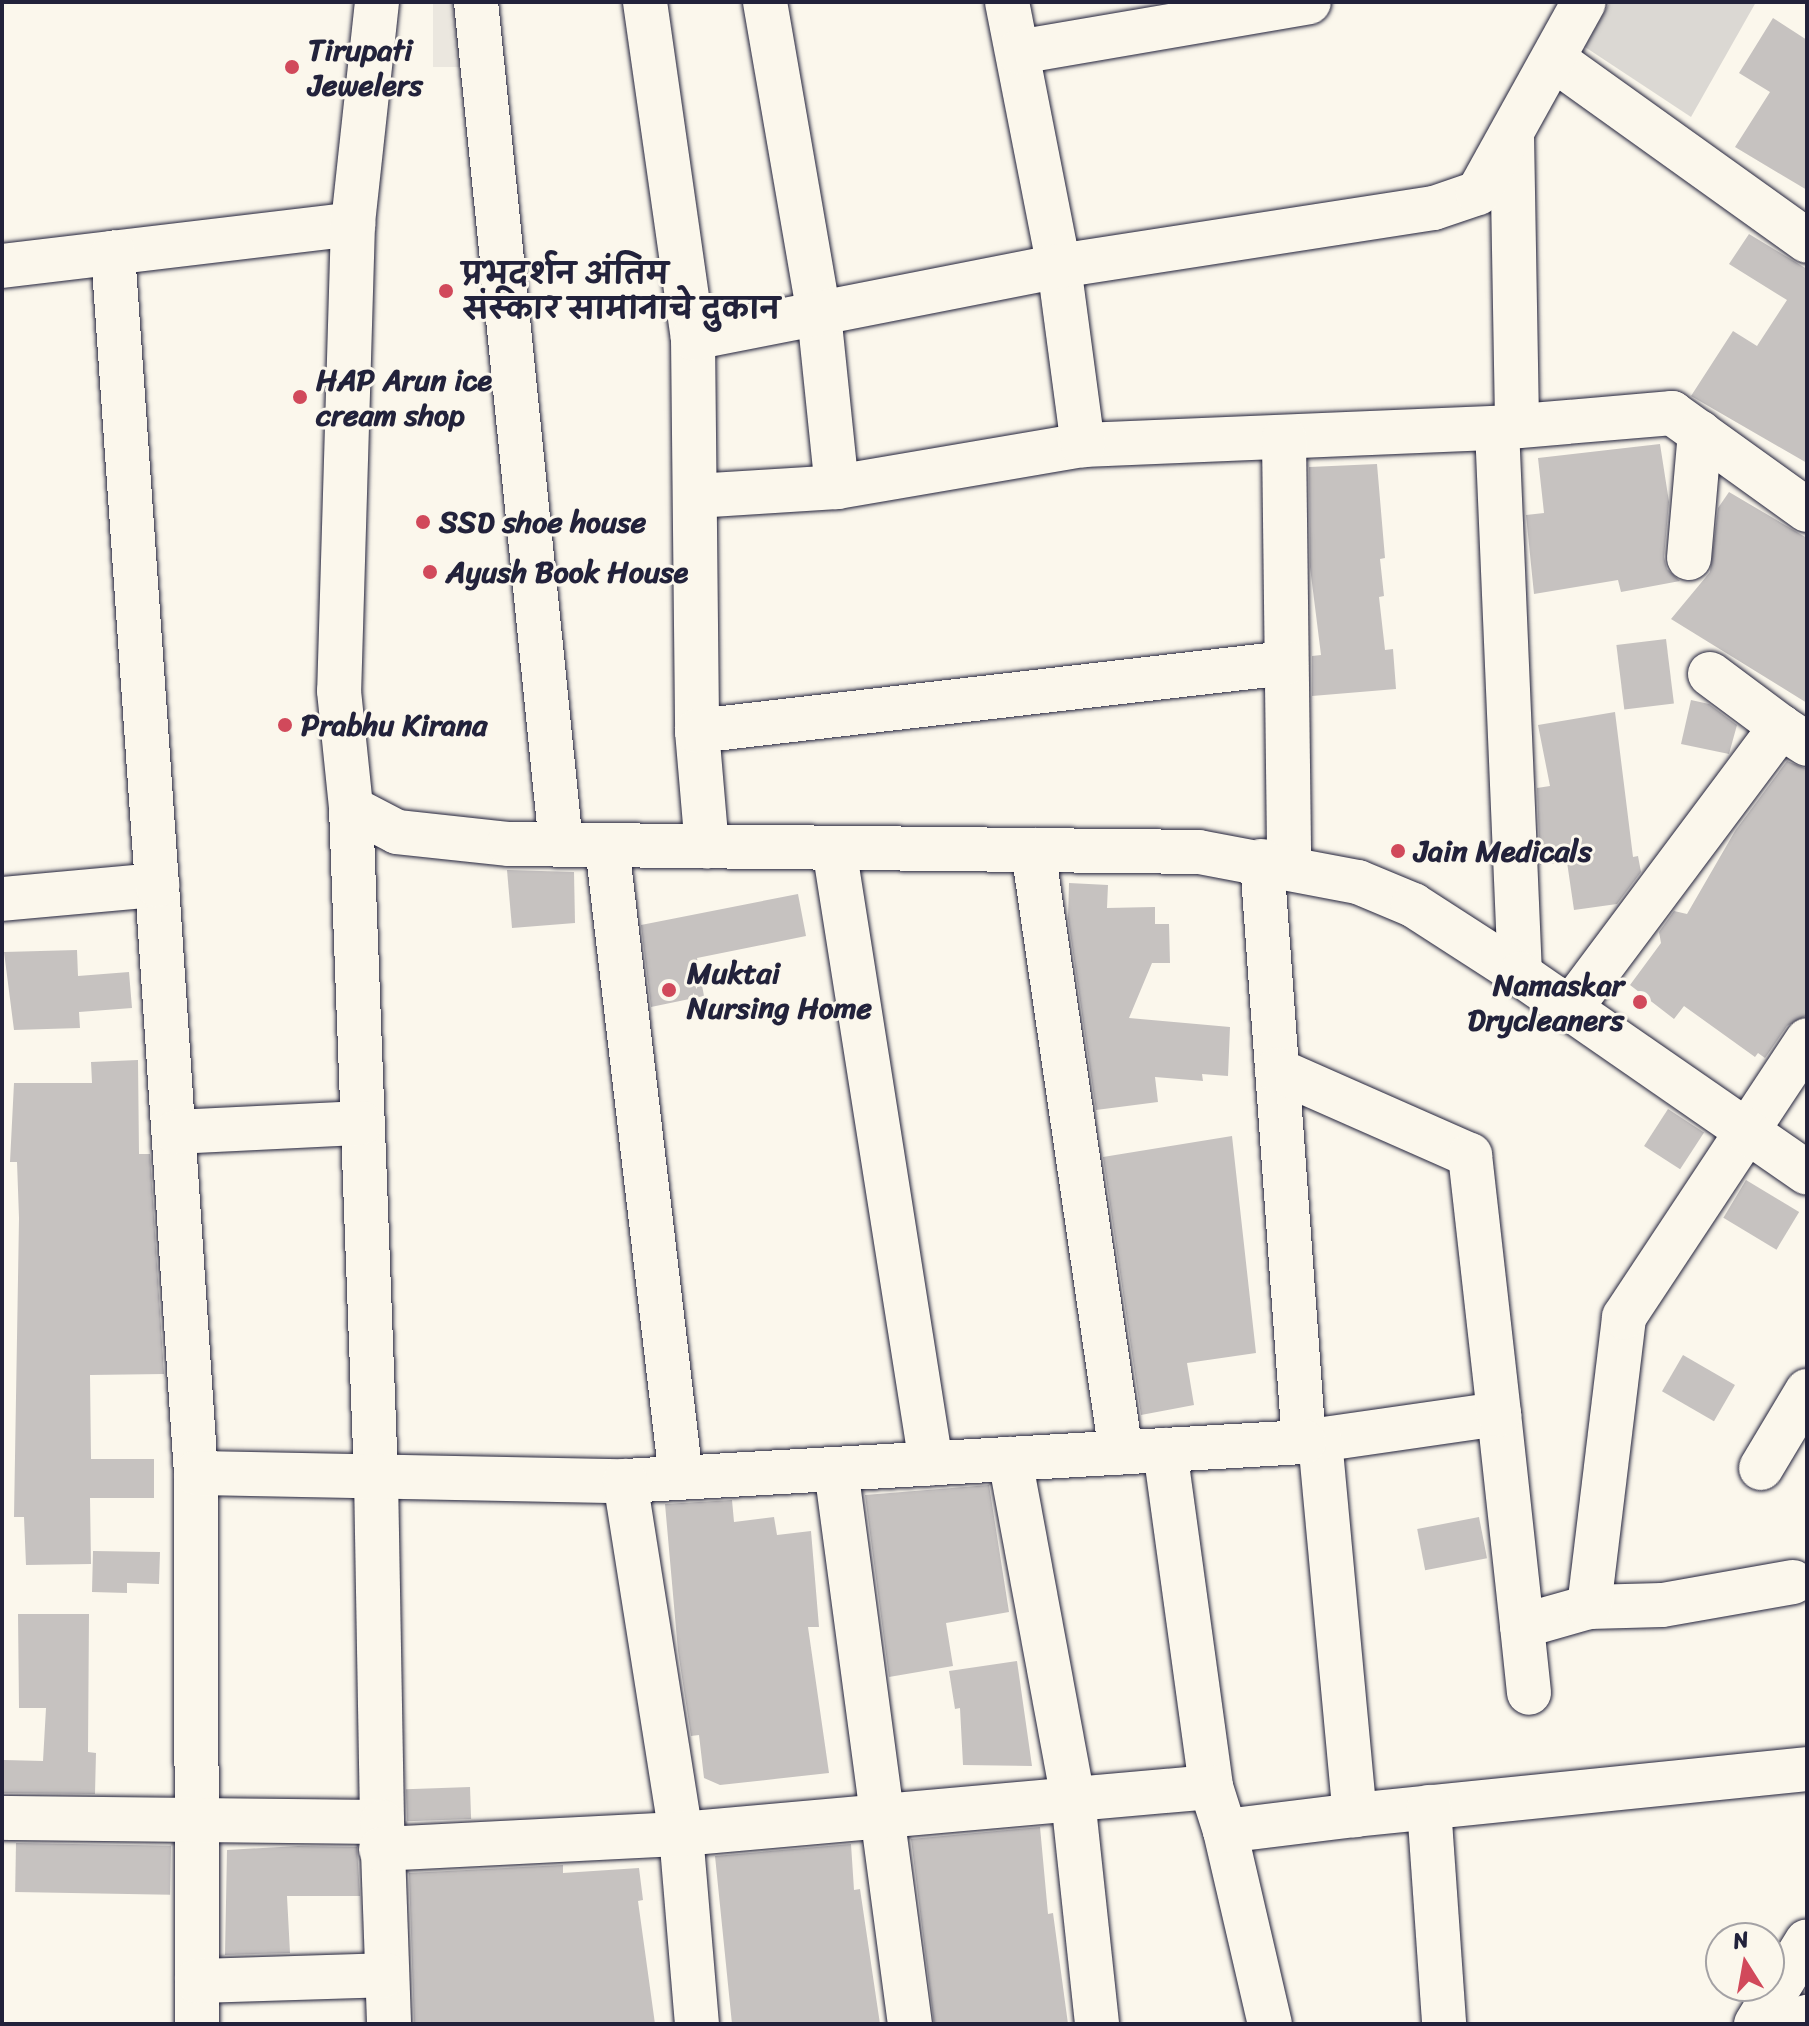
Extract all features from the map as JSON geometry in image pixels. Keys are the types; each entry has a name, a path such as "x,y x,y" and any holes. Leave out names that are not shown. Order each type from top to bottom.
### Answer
{"street":[{"path":"377,2 353,224 339,691 351,808 376,1476 381,1835 389,2024"},
{"path":"476,2 561,845"},
{"path":"645,2 693,338 697,731 707,847"},
{"path":"765,2 819,314 837,487"},
{"path":"1007,2 1059,266 1083,445"},
{"path":"1018,52 1309,2"},
{"path":"693,338 1059,266 1434,208 1478,193 1556,61 1584,2"},
{"path":"1556,61 1807,241"},
{"path":"1512,135 1507,427 1520,974"},
{"path":"2,266 353,224"},
{"path":"113,253 176,1132 196,1473 197,2024"},
{"path":"695,496 837,487 1083,445 1507,427 1672,413 1807,510"},
{"path":"1689,558 1700,432"},
{"path":"1284,438 1286,663 1276,864 1277,1070 1312,1441 1355,1815"},
{"path":"697,731 1286,663"},
{"path":"1569,1010 1794,735 1710,674"},
{"path":"351,808 397,832 561,845 1199,852 1276,864 1358,882 1413,905 1520,974 1807,1173"},
{"path":"607,846 681,1478"},
{"path":"834,848 931,1463"},
{"path":"1033,850 1121,1453"},
{"path":"2,899 157,885"},
{"path":"1589,1607 1624,1317 1807,1040"},
{"path":"1277,1070 1470,1155 1529,1693"},
{"path":"176,1132 361,1123"},
{"path":"1761,1468 1807,1391"},
{"path":"196,1473 625,1481 1312,1441 1499,1414"},
{"path":"1165,1450 1211,1787 1225,1831 1270,2024"},
{"path":"1010,1459 1073,1799 1097,2024"},
{"path":"836,1469 886,1816 910,2024"},
{"path":"625,1481 681,1834 697,2024"},
{"path":"1522,1626 1589,1607 1662,1605 1793,1582"},
{"path":"1225,1831 1807,1769"},
{"path":"2,1818 195,1822 381,1835 681,1834 1211,1787"},
{"path":"1429,1807 1444,2024"},
{"path":"1756,2024 1807,1941"},
{"path":"197,1981 385,1975"},
{"path":"1802,2024 1807,2017"}],"shaded area":[{"path":"433,2 460,2 460,67 433,67"},
{"path":"1610,2 1756,2 1691,117 1585,47"}],"building":[{"path":"1773,18 1807,40 1807,190 1735,147 1770,92 1739,73"},
{"path":"1749,234 1807,269 1807,463 1691,396 1733,331 1757,346 1787,300 1729,264"},
{"path":"1660,444 1669,502 1664,557 1667,569 1680,581 1621,592 1618,580 1534,594 1526,515 1544,513 1538,458"},
{"path":"1377,464 1385,558 1380,559 1384,596 1379,597 1385,650 1393,649 1396,689 1312,696 1312,656 1321,655 1310,567 1309,467"},
{"path":"1729,492 1807,538 1807,703 1671,619 1710,572 1718,508"},
{"path":"1666,639 1674,704 1624,710 1616,645"},
{"path":"1691,700 1709,704 1737,725 1729,754 1681,744"},
{"path":"1615,712 1633,857 1638,856 1641,872 1617,904 1574,910 1567,862 1540,865 1537,788 1550,786 1538,725"},
{"path":"1787,761 1807,769 1807,1015 1787,1026 1765,1058 1758,1053 1755,1057 1684,1006 1674,1019 1630,985 1661,943 1659,932 1674,911 1687,914 1735,831"},
{"path":"507,870 574,872 575,923 512,928"},
{"path":"1069,883 1108,885 1107,908 1155,907 1155,924 1169,924 1170,963 1152,963 1129,1018 1230,1027 1228,1076 1202,1074 1203,1081 1155,1077 1158,1102 1096,1110 1068,918"},
{"path":"798,894 806,936 697,958 704,996 651,1007 641,925"},
{"path":"77,950 78,976 129,972 132,1008 79,1012 80,1028 14,1030 4,952"},
{"path":"138,1060 139,1154 150,1154 164,1374 90,1375 91,1459 154,1459 154,1498 90,1498 91,1564 26,1565 24,1517 14,1517 19,1218 17,1162 10,1162 14,1083 92,1083 91,1062"},
{"path":"1668,1109 1704,1132 1680,1169 1644,1146"},
{"path":"1232,1136 1256,1353 1187,1363 1194,1405 1141,1415 1103,1157"},
{"path":"1746,1180 1799,1212 1776,1250 1723,1218"},
{"path":"1683,1355 1735,1385 1714,1421 1662,1391"},
{"path":"989,1485 1009,1612 946,1623 953,1666 889,1677 865,1495"},
{"path":"732,1500 734,1522 774,1517 777,1535 811,1531 819,1627 808,1627 829,1773 720,1785 704,1778 699,1735 691,1736 678,1651 665,1504"},
{"path":"1479,1517 1487,1558 1425,1570 1417,1529"},
{"path":"93,1551 160,1552 159,1584 127,1583 127,1593 92,1592"},
{"path":"18,1614 89,1614 88,1752 96,1753 95,1794 3,1793 4,1760 43,1761 46,1708 19,1708"},
{"path":"1017,1661 1032,1766 963,1765 960,1708 955,1709 949,1671"},
{"path":"470,1787 471,1819 407,1821 406,1789"},
{"path":"1040,1827 1048,1914 1053,1913 1068,2024 934,2024 911,1839"},
{"path":"16,1843 171,1846 170,1895 15,1892"},
{"path":"851,1844 854,1890 860,1889 880,2024 732,2024 715,1856"},
{"path":"357,1847 360,1896 287,1896 290,1953 225,1955 227,1850"},
{"path":"563,1865 563,1873 639,1868 643,1900 638,1901 655,2024 414,2024 409,1873"}],"place":[{"name":"Tirupati Jewelers","path":"292,67"},
{"name":"प्रभूदर्शन अंतिम संस्कार सामानाचे दुकान","path":"446,291"},
{"name":"HAP Arun ice cream shop","path":"300,397"},
{"name":"SSD shoe house","path":"423,522"},
{"name":"Ayush Book House","path":"430,572"},
{"name":"Prabhu Kirana","path":"285,725"},
{"name":"Jain Medicals","path":"1398,851"},
{"name":"Muktai Nursing Home","path":"669,990"},
{"name":"Namaskar Drycleaners","path":"1640,1002"}]}
